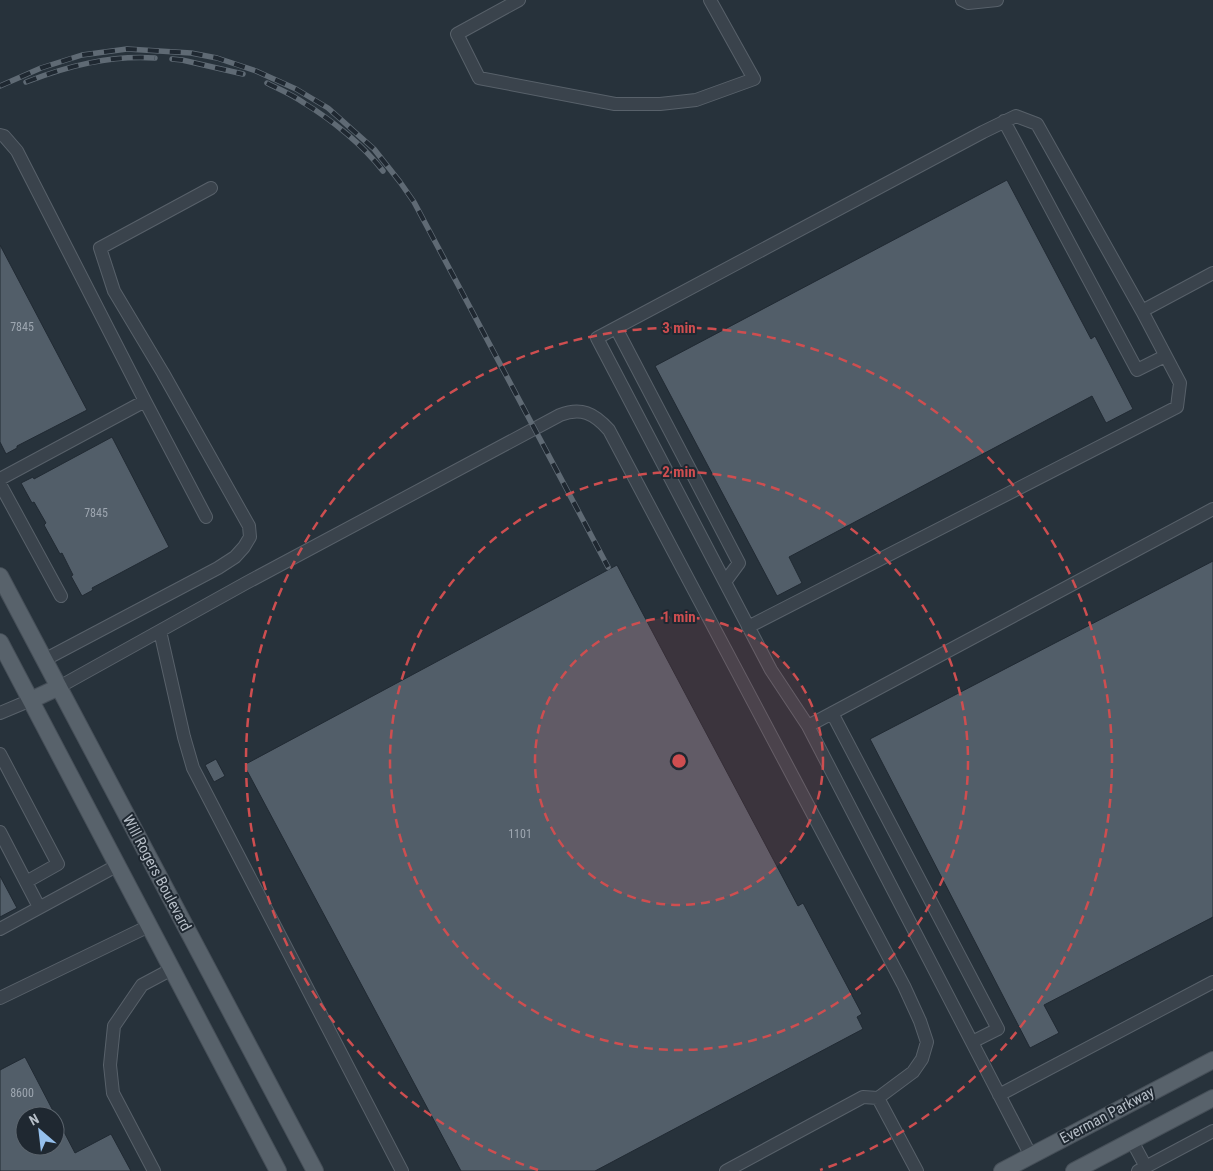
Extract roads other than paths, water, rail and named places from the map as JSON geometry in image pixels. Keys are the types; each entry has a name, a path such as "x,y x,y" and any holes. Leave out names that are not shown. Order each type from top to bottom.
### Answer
{"main road":[{"name":"Will Rogers Boulevard","path":"0,576 315,1171"},
{"name":"Will Rogers Boulevard","path":"0,642 278,1171"},
{"path":"31,700 59,687"},
{"name":"Everman Parkway","path":"1002,1171 1213,1060"},
{"path":"1074,1171 1213,1098"}],"lane":[{"path":"519,0 457,34 479,78 615,104 660,104 696,100 754,79 710,0"},
{"path":"962,0 968,3 997,0"},
{"path":"748,627 1177,407 1180,384 1142,311 1037,124 1016,116 598,338 748,627 771,670 808,726 1031,1156"},
{"path":"1004,122 1137,370 1165,356"},
{"path":"0,135 4,136 17,151 144,401 206,517"},
{"path":"44,660 218,568 235,557 250,537 249,526 234,498 114,291 100,248 211,188"},
{"path":"1142,311 1213,273"},
{"path":"616,328 739,563 725,582"},
{"path":"0,479 144,401"},
{"path":"59,687 246,583 560,416 569,412 579,411 591,414 600,420 609,430 618,446 904,986 920,1021 927,1042 922,1059 913,1072 878,1098 863,1097 726,1171"},
{"path":"0,484 61,596"},
{"path":"808,726 1213,509"},
{"path":"160,631 193,768 402,1171"},
{"path":"0,712 31,700"},
{"path":"832,713 998,1030 972,1042"},
{"path":"0,754 58,864 26,882"},
{"path":"0,832 38,907"},
{"path":"0,929 38,907 118,866"},
{"path":"0,998 149,926"},
{"path":"154,1171 113,1093 110,1065 114,1026 142,985 172,969"},
{"path":"999,1094 1213,982"},
{"path":"878,1098 917,1171"},
{"path":"1132,1141 1142,1169 1213,1131"}],"railway":[{"path":"0,86 41,68 82,55 127,49 191,53 217,58 256,71 296,89 328,108 374,149 414,202 608,567"},
{"path":"26,82 58,71 105,60 155,58"},
{"path":"172,59 243,74"},
{"path":"267,83 295,97 336,125 357,143 383,171"}]}
